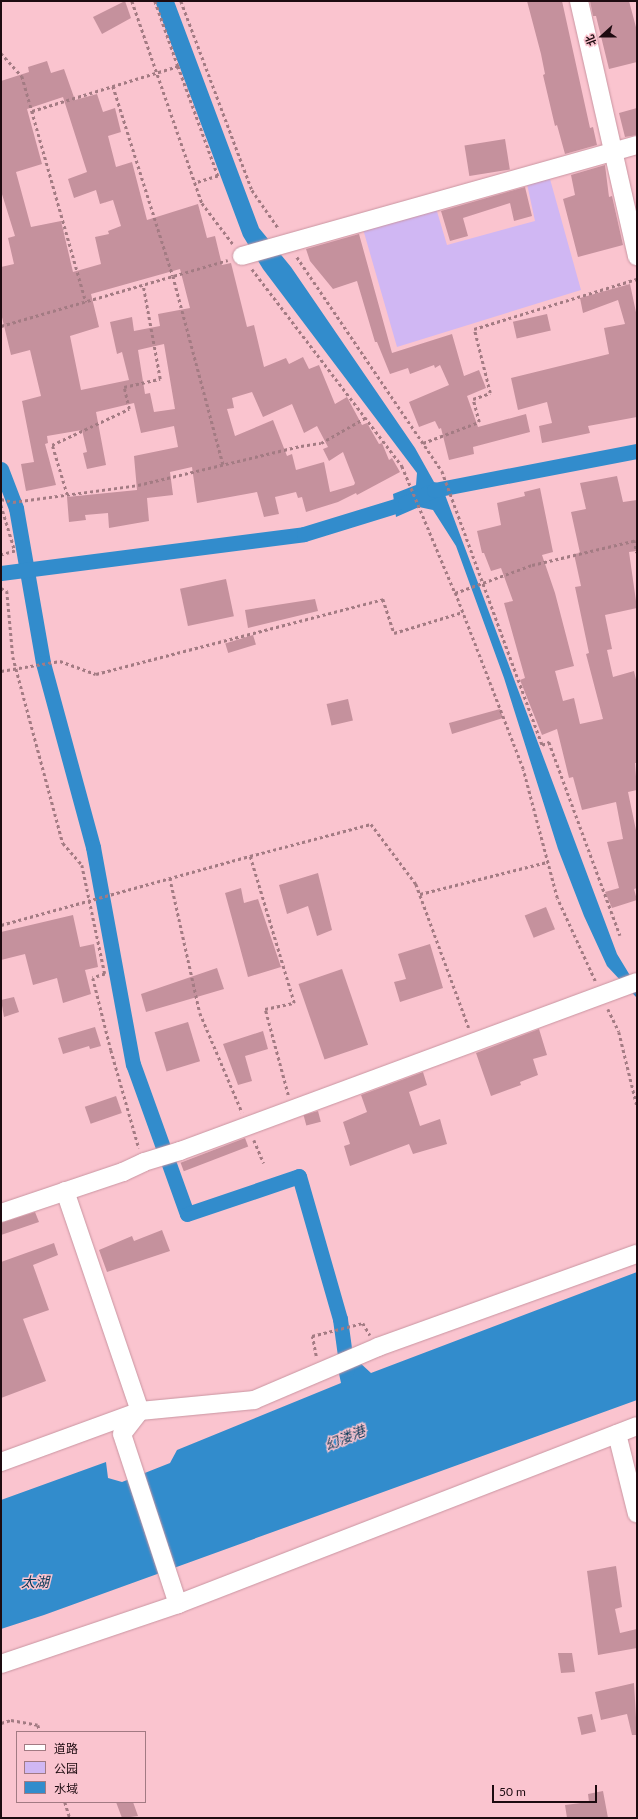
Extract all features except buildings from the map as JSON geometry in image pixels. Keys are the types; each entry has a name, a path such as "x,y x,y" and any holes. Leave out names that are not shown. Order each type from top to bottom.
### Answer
{"street":[{"path":"579,1 612,152 637,256"},
{"path":"242,256 637,145"},
{"path":"1,1213 123,1172 144,1162 180,1151 634,983"},
{"path":"65,1191 140,1411"},
{"path":"1,1462 140,1411 254,1400 378,1347 637,1254"},
{"path":"140,1411 122,1434 178,1604"},
{"path":"1,1664 178,1604 637,1426"},
{"path":"617,1434 637,1514"}],"path":[{"path":"155,1 218,176 195,183"},
{"path":"182,1 252,190 442,471 484,582 542,745 549,742 620,935"},
{"path":"1,53 22,76 86,302"},
{"path":"32,111 178,66"},
{"path":"114,86 173,276 223,464"},
{"path":"1,326 242,256"},
{"path":"423,443 478,422 473,399 490,393 474,329 637,278"},
{"path":"67,495 52,445 129,410 124,387 160,379 143,285"},
{"path":"1,500 13,502 138,484 321,443 365,418"},
{"path":"402,466 463,612 524,769 557,898 619,1032 637,1106"},
{"path":"1,505 14,551 1,555"},
{"path":"455,593 532,565 636,540 637,553"},
{"path":"1,588 7,591 16,668 64,843 82,865 105,974 93,978 111,1050 144,1162"},
{"path":"1,671 60,661 96,674 383,599 394,633 463,612"},
{"path":"1,925 371,824 416,884 474,1042"},
{"path":"250,856 294,1003 265,1009 292,1109"},
{"path":"420,894 547,862"},
{"path":"170,878 200,1013 264,1163"},
{"path":"320,1372 312,1336 363,1323 378,1347"},
{"path":"1,1723 10,1720 38,1725 40,1731"},
{"path":"64,1803 70,1818"}],"green space":[{"path":"550,179 581,290 397,347 363,229 436,208 447,245 535,221 527,184"}],"water":[{"path":"155,1 174,1 259,228 291,267 415,448 434,482 441,484 617,954 637,987 637,998 607,966 584,916 558,849 504,678 456,546 433,510 419,507 396,517 393,494 416,485 417,473 263,269 243,236"},
{"path":"637,1272 637,1400 44,1615 1,1629 1,1500 106,1462 108,1478 122,1482 170,1463 177,1450 341,1383 338,1369 358,1361 371,1373"}],"waterway":[{"path":"1,573 304,534 405,503 434,490 637,451"},
{"path":"1,469 16,508 43,663 93,847 133,1064 187,1214 299,1176 340,1319 347,1370"}],"water label":[{"name":"幻溇港","path":"345,1438"},
{"name":"太湖","path":"35,1582"}]}
